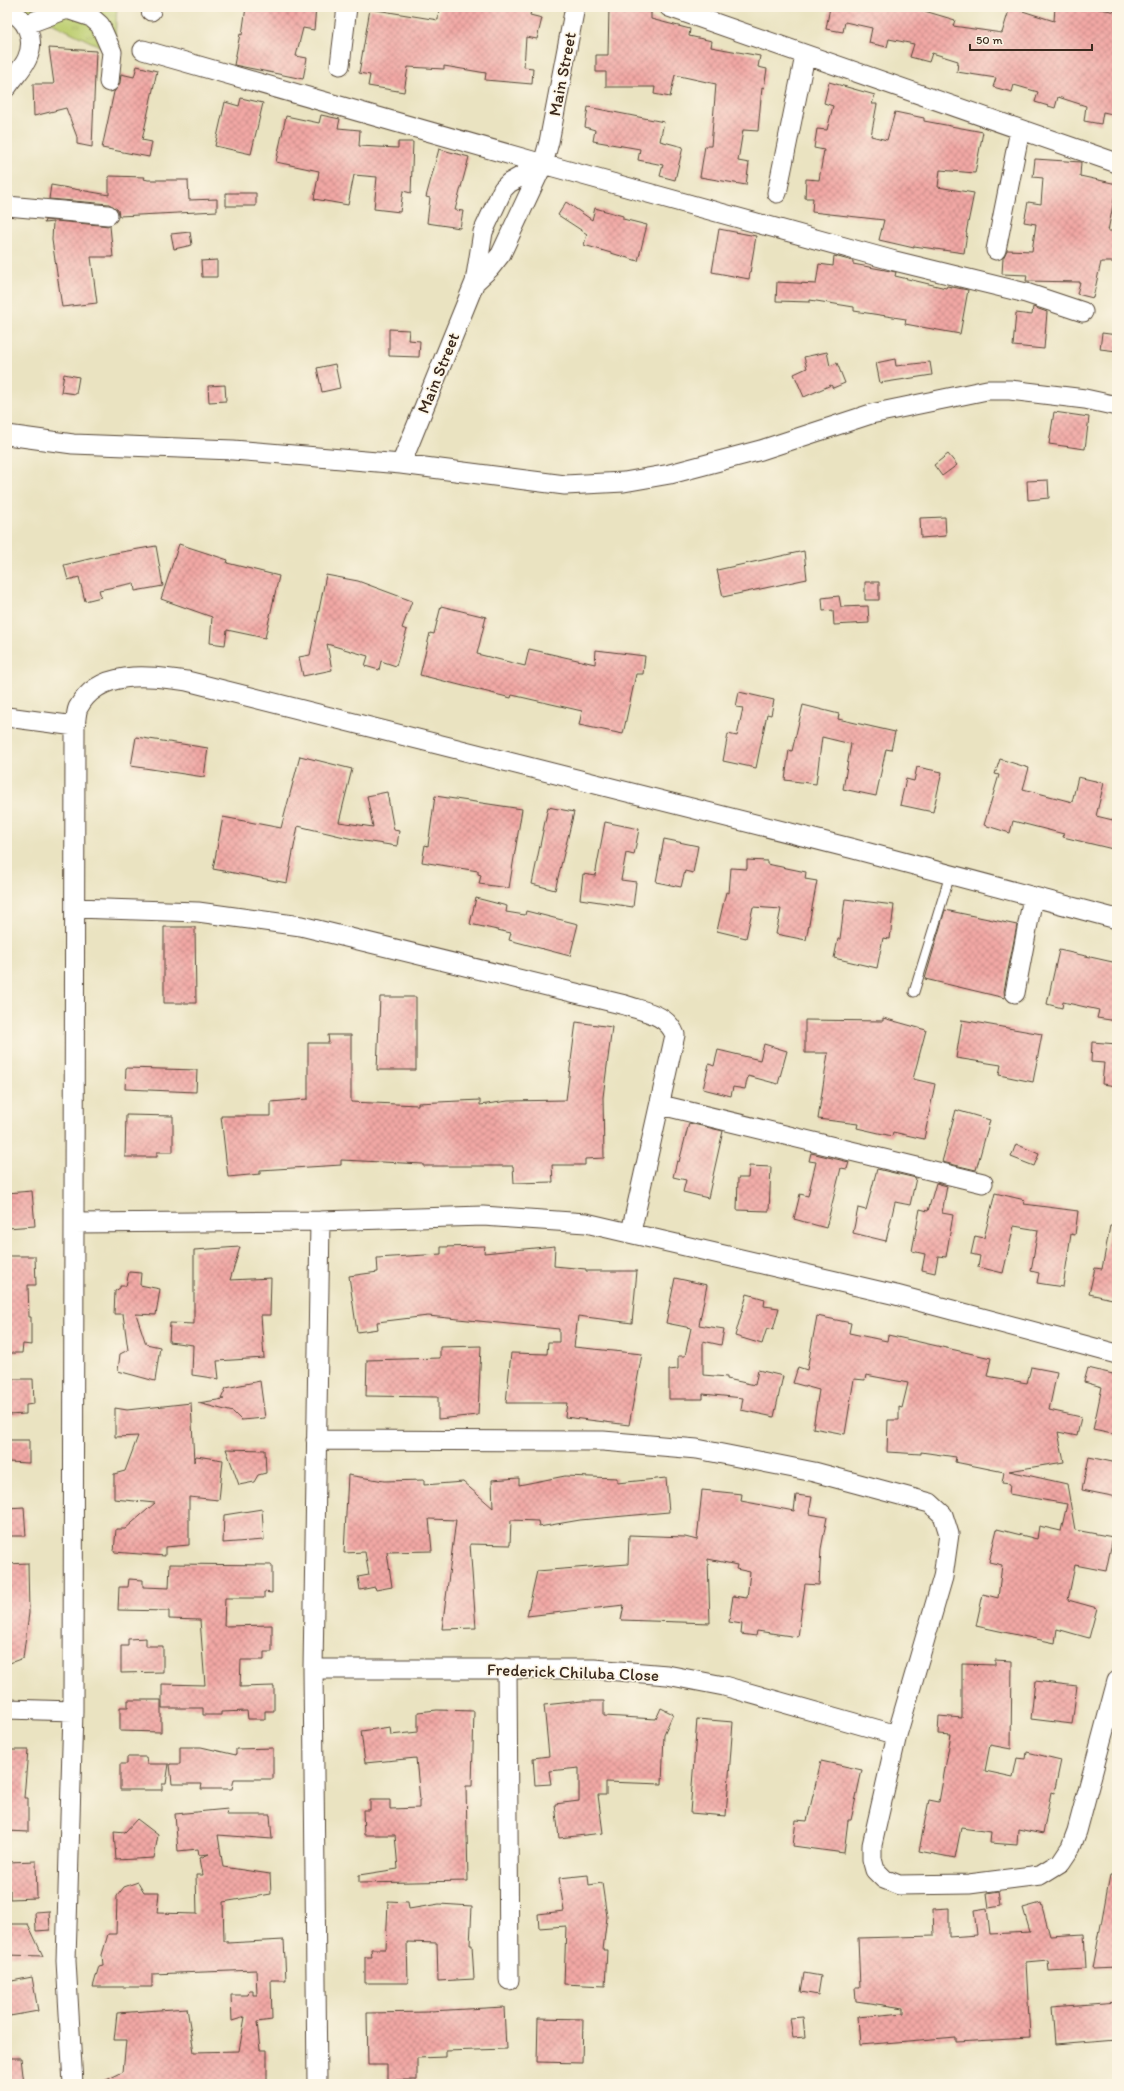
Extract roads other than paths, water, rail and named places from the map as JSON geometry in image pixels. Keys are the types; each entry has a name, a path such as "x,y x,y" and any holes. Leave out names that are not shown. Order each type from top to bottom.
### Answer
{"street":[{"path":"340,65 347,7"},
{"name":"Main Street","path":"475,282 490,268 500,254 543,164 550,142 575,7"},
{"path":"669,7 805,56 1117,163"},
{"path":"27,24 67,9 91,17 100,24 112,52 109,82"},
{"path":"7,11 14,13 27,24 31,41 27,59 7,87"},
{"path":"143,50 543,164 895,261 1026,293 1083,312"},
{"path":"777,193 805,56"},
{"path":"996,250 1020,130"},
{"name":"Main Street","path":"400,464 475,282 478,250 483,232 503,189 509,183 543,164"},
{"path":"7,206 108,215"},
{"path":"7,435 73,444 233,450 400,464 565,484 624,482 670,474 746,454 871,414 987,390 1010,390 1085,399 1117,406"},
{"path":"73,2084 66,1961 72,1711 75,726 78,709 85,699 95,689 113,679 133,676 187,681 950,875 1117,919"},
{"path":"7,717 75,726"},
{"path":"1015,993 1033,897"},
{"path":"75,908 198,912 301,926 609,1001 663,1017 672,1025 675,1035 661,1105 631,1232"},
{"path":"661,1105 983,1183"},
{"path":"74,1223 320,1221 483,1216 586,1223 631,1232 896,1295 1117,1354"},
{"path":"317,2084 314,1669 320,1221"},
{"path":"316,1440 602,1441 697,1449 814,1472 930,1503 944,1515 949,1534 943,1577 897,1735 872,1845 872,1859 875,1870 884,1880 899,1885 969,1884 1040,1875 1061,1862 1072,1847 1117,1681"},
{"path":"507,1668 509,1980"},
{"name":"Frederick Chiluba Close","path":"314,1669 594,1669 667,1675 724,1686 897,1735"},
{"path":"7,1709 72,1711"}],"lane":[{"path":"914,992 950,875"}]}
